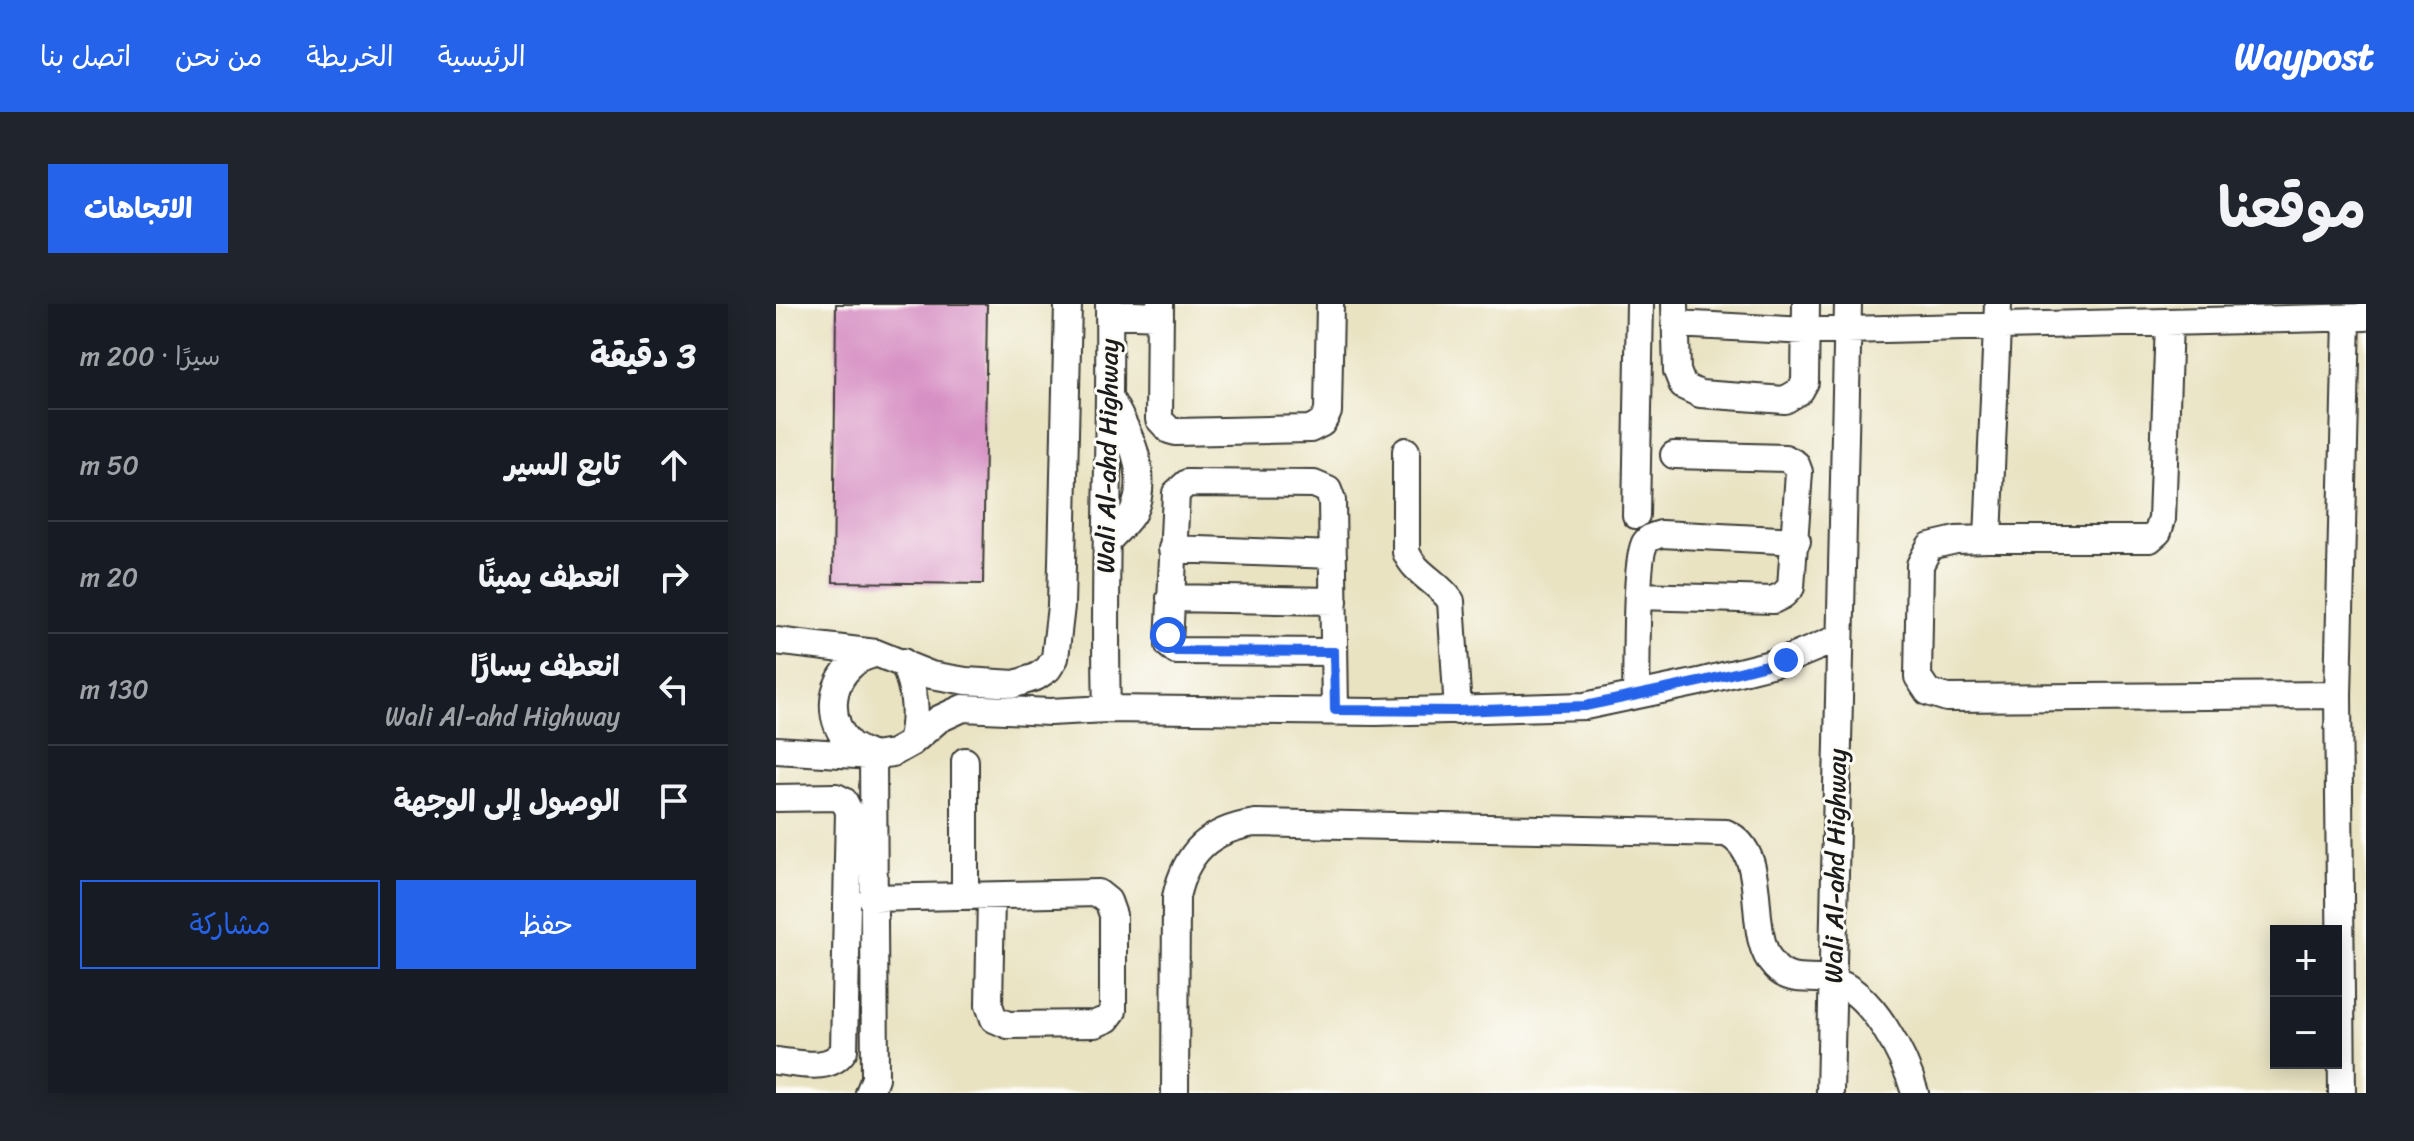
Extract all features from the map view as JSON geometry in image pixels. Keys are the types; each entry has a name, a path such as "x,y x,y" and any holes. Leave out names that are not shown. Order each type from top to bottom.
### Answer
{"street":[{"name":"Wali Al-ahd Highway","path":"903,662 931,675 1015,684 1036,677 1048,669 1055,658 1061,606 1068,304"},
{"path":"1109,309 1160,310 1159,419 1169,430 1310,429 1322,423 1328,412 1330,304"},
{"path":"1636,515 1640,304"},
{"path":"1806,304 1806,331 1805,382 1800,391 1785,400 1700,394 1683,386 1677,371 1675,314 1806,331 1848,317 1998,315 2169,322 2306,311 2356,318 2338,695 2342,1093"},
{"name":"Wali Al-ahd Highway","path":"1107,709 1104,609 1108,541 1109,309"},
{"path":"1988,539 1998,315"},
{"name":"Wali Al-ahd Highway","path":"1830,1093 1848,317"},
{"path":"2169,322 2162,519 2158,532 2150,539 1956,540 1930,546 1920,565 1918,677 1928,692 1947,698 2338,695"},
{"path":"1406,451 1406,552 1412,566 1442,588 1451,601 1458,711"},
{"path":"1639,596 1773,600 1791,587 1797,541 1799,472 1796,464 1785,458 1674,455"},
{"path":"1334,652 1176,651 1169,645 1176,493 1187,483 1314,484 1328,490 1332,501 1335,710"},
{"path":"1636,695 1643,545 1650,537 1661,534 1797,541"},
{"path":"1172,549 1333,555"},
{"path":"1170,598 1334,601"},
{"path":"1061,606 1104,609"},
{"path":"776,750 873,756 893,753 911,743 939,719 963,708 1050,712 1107,709 1458,711 1585,706 1786,660 1839,638"},
{"path":"776,641 876,653 903,662 915,702 916,723 911,743"},
{"path":"873,756 851,745 837,726 832,703 839,680 854,662 876,653"},
{"path":"869,1093 875,1078 873,756"},
{"path":"872,898 978,895 1098,893 1108,901 1113,915 1113,1011 1107,1019 1095,1024 1008,1025 994,1019 989,1005 978,895 965,761"},
{"path":"776,798 836,797 844,801 849,811 844,1050 839,1059 828,1065 776,1061"},
{"path":"1175,1093 1176,897 1180,878 1189,860 1202,845 1218,834 1236,826 1271,824 1726,833 1742,843 1750,859 1764,947 1774,966 1782,974 1798,980 1834,981 1870,1008 1889,1032 1915,1093"}],"building":[{"path":"836,304 987,304 983,584 833,582"}],"route":[{"path":"1168,635 1169,645 1176,651 1334,652 1335,710 1376,712 1585,706 1786,660"}]}
